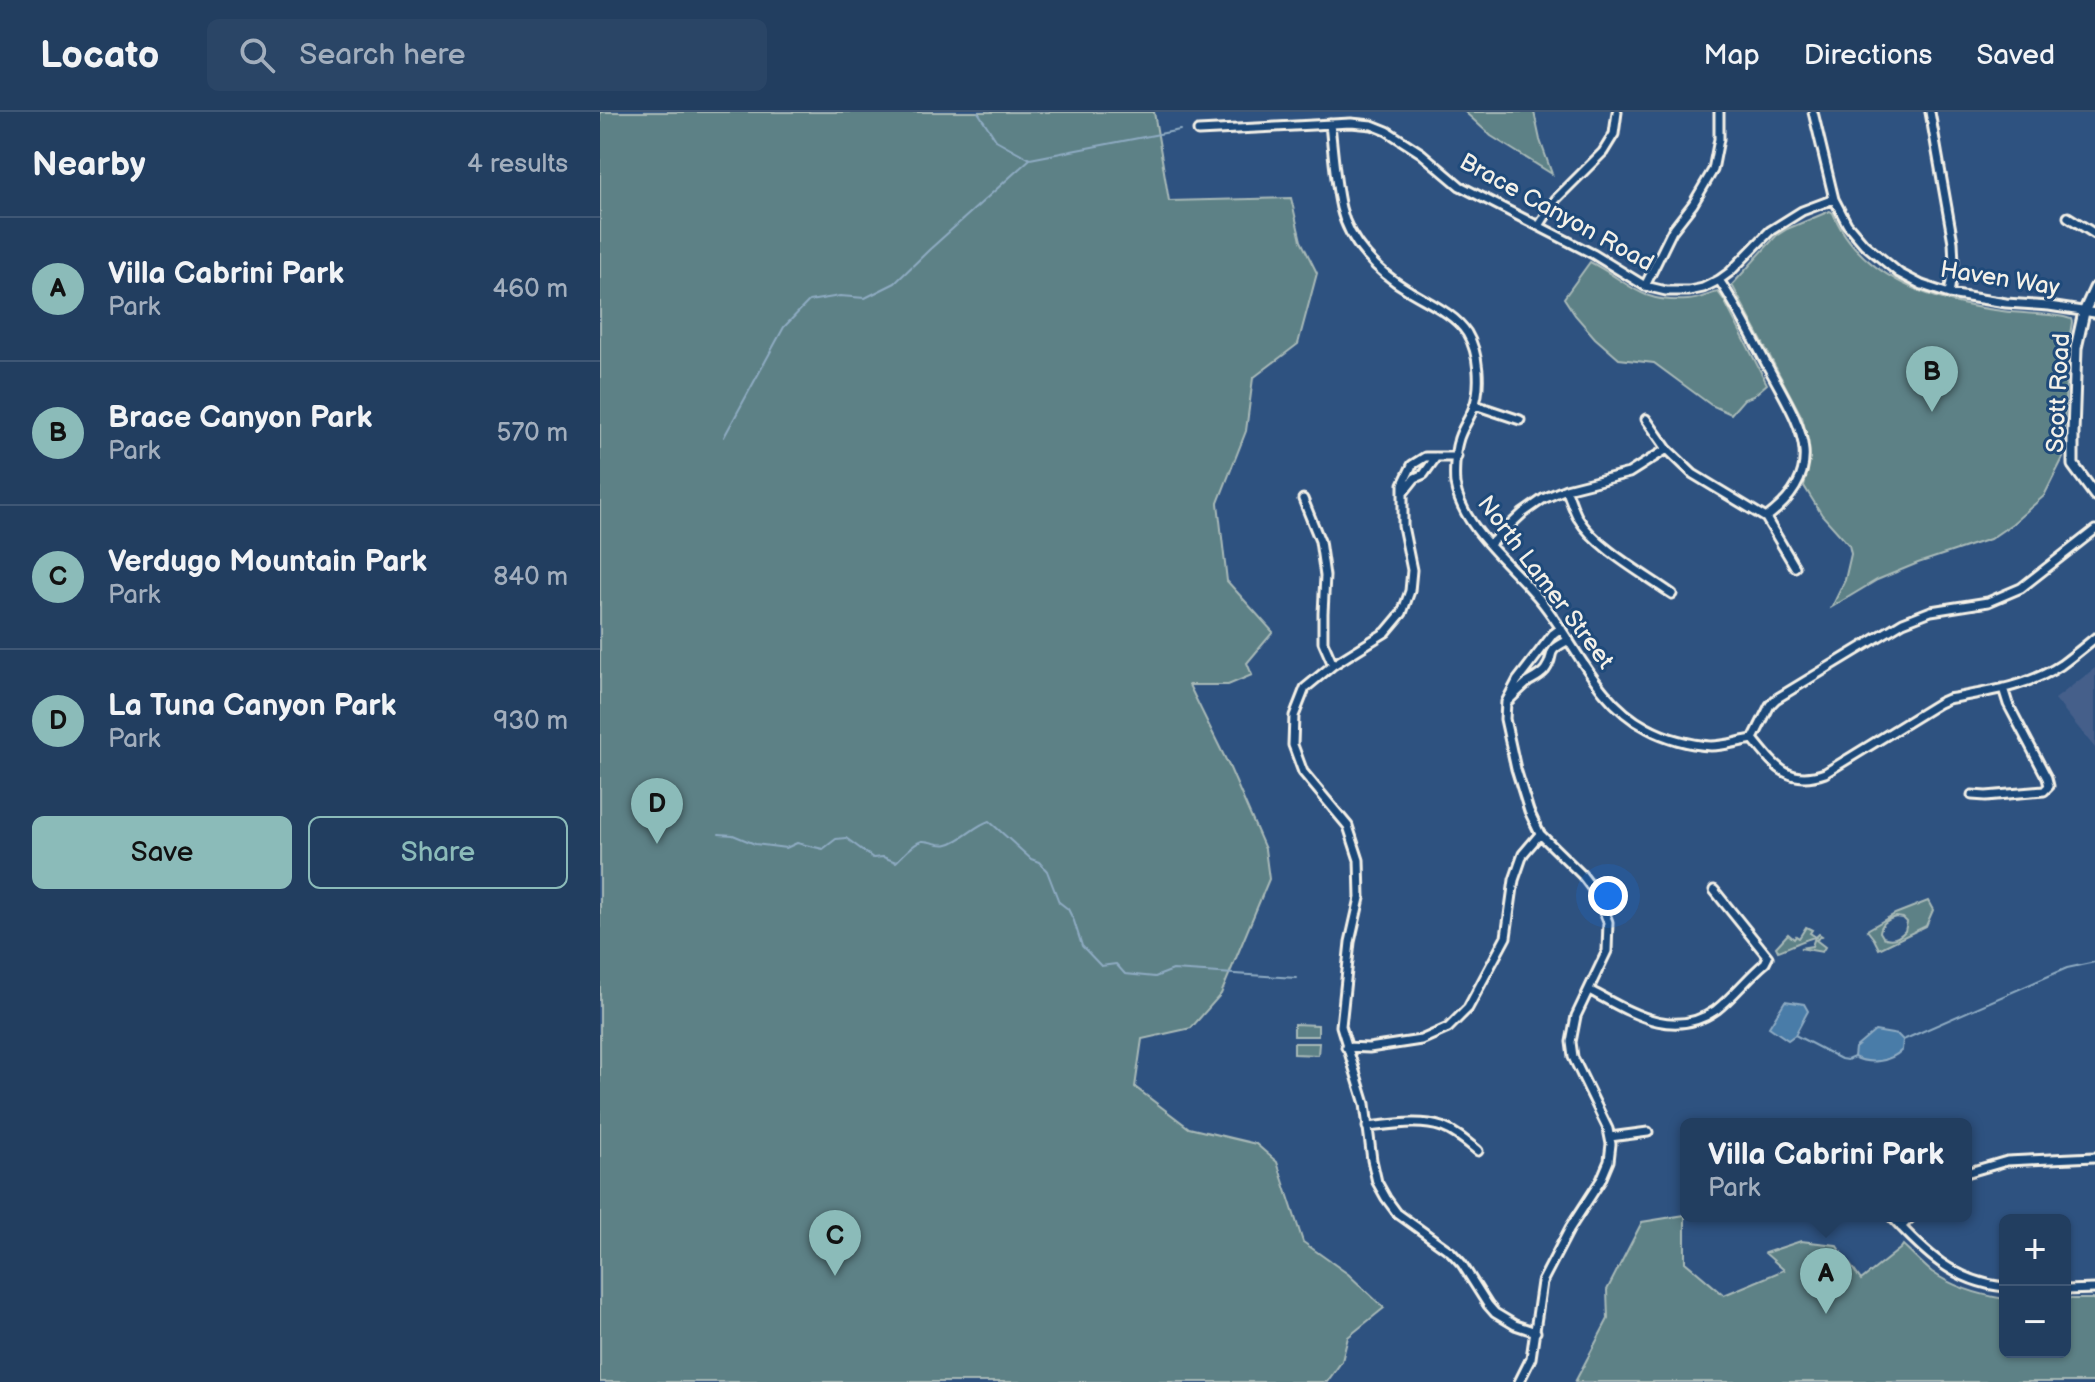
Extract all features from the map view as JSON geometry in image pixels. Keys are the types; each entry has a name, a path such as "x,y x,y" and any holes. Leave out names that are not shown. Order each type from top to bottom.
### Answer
{"street":[{"path":"1539,226 1556,199 1603,152 1614,134 1617,112"},
{"path":"1645,286 1672,231 1713,170 1719,139 1719,112"},
{"name":"Haven Way","path":"1813,112 1834,199 1847,224 1881,261 1922,285 1949,294 2090,312"},
{"path":"1930,112 1953,242 1954,263 1949,294"},
{"name":"Brace Canyon Road","path":"1198,131 1351,123 1372,125 1421,153 1460,186 1593,254 1645,286 1666,291 1689,291 1719,280 1770,231 1802,211 1834,199"},
{"name":"North Lamer Street","path":"1330,124 1341,211 1352,236 1381,271 1451,317 1467,333 1476,358 1478,379 1475,405 1458,442 1455,473 1458,496 1465,514 1537,595 1602,690 1633,719 1662,735 1697,744 1712,746 1753,739"},
{"path":"2068,217 2095,234"},
{"path":"1719,280 1800,425 1805,448 1803,469 1795,490 1785,504 1766,518"},
{"name":"Scott Road","path":"2095,288 2090,312 2076,348 2073,465 2095,495"},
{"path":"1475,405 1520,420"},
{"path":"1646,419 1667,449 1693,474 1766,518 1795,567"},
{"path":"1490,544 1543,499 1566,489 1629,473 1667,449"},
{"path":"1457,457 1425,457 1412,465 1403,484 1403,526 1412,570 1410,591 1402,613 1386,632 1333,665 1305,688 1294,716 1293,745 1303,772 1348,826 1359,860 1360,898 1350,942 1341,1026 1365,1104 1377,1182 1397,1213 1456,1258 1495,1313 1515,1325 1536,1332"},
{"path":"1403,493 1415,478 1424,474 1436,457"},
{"path":"1566,489 1577,516 1589,532 1672,594"},
{"path":"1303,499 1320,541 1325,576 1323,642 1333,665"},
{"path":"2095,530 2021,588 1988,602 1931,611 1903,622 1776,699 1753,739 1778,768 1805,779 1815,777 1939,703 2041,676 2095,638"},
{"path":"1519,1382 1531,1358 1542,1282 1609,1161 1610,1137 1573,1057 1572,1031 1607,951 1608,922 1598,896 1582,875 1540,834 1516,769 1505,719 1506,702 1517,681 1561,628"},
{"path":"1506,702 1543,673 1551,652 1569,640"},
{"path":"1972,795 2044,791 2049,786 2003,688"},
{"path":"1346,1047 1369,1048 1421,1040 1448,1028 1468,1008 1506,937 1514,880 1523,854 1540,834"},
{"path":"1589,990 1641,1017 1664,1022 1688,1022 1702,1018 1726,1001 1765,963 1767,954 1714,890"},
{"path":"1367,1127 1422,1123 1441,1126 1459,1135 1478,1151"},
{"path":"1610,1137 1648,1132"},
{"path":"1972,1171 2007,1161 2095,1157"},
{"path":"1896,1222 1928,1255 1951,1271 1986,1285 1999,1286"},
{"path":"1901,1227 1906,1222"},
{"path":"2071,1290 2095,1289"}],"shaded area":[{"path":"2095,668 2095,748 2055,699"},
{"path":"1785,1001 1804,1004 1808,1011 1795,1035 1788,1040 1769,1027"},
{"path":"1875,1031 1898,1035 1903,1040 1902,1050 1879,1061 1854,1057 1855,1048"}],"green space":[{"path":"600,112 1154,112 1169,201 1291,198 1301,241 1317,273 1298,344 1253,378 1246,431 1218,503 1227,581 1273,632 1247,663 1252,675 1228,685 1189,685 1265,849 1269,879 1221,994 1191,1028 1142,1039 1135,1087 1189,1128 1256,1144 1277,1162 1303,1242 1348,1274 1384,1308 1348,1337 1342,1361 1327,1382 600,1382"},
{"path":"1465,112 1534,112 1552,174 1491,136"},
{"path":"1830,211 1862,255 1904,284 1952,302 2064,317 2072,322 2067,354 2063,458 2044,496 1990,539 1877,580 1832,607 1845,580 1851,554 1849,545 1822,515 1804,486 1808,452 1802,417 1732,285 1776,236"},
{"path":"1590,262 1635,290 1657,298 1692,300 1718,292 1767,384 1753,396 1744,399 1731,414 1711,405 1654,363 1619,359 1595,338 1564,298"},
{"path":"1928,901 1933,910 1926,926 1879,949 1867,930 1895,914","holes":["1896,917 1907,922 1903,933 1892,939 1883,937 1880,932 1885,922"]},
{"path":"1806,927 1816,937 1819,934 1822,936 1816,940 1825,947 1822,952 1800,948 1812,946 1815,937 1778,951 1776,947 1788,934 1794,939 1796,936 1799,938"},
{"path":"1294,1024 1318,1025 1318,1036 1294,1036"},
{"path":"1294,1043 1319,1043 1318,1055 1294,1054"},
{"path":"1680,1216 1680,1222 1685,1222 1685,1262 1724,1295 1784,1270 1765,1253 1801,1241 1836,1245 1861,1280 1903,1245 1932,1272 1949,1282 1999,1298 1999,1358 2071,1358 2071,1299 2095,1299 2095,1382 1575,1382 1608,1319 1607,1290 1642,1222"}],"waterway":[{"path":"978,112 996,140 1030,159 1180,130"},
{"path":"724,437 784,327 809,301 840,296 865,298 895,283 1030,159"},
{"path":"719,834 733,835 755,844 786,848 797,843 823,849 836,839 846,838 873,858 883,857 896,862 919,842 948,844 989,821 1047,871 1059,902 1068,909 1074,921 1082,946 1101,966 1116,964 1125,974 1155,977 1173,970 1296,978"},
{"path":"1903,1040 2067,968 2095,962"},
{"path":"1795,1035 1841,1059 1854,1057"}],"place":[{"name":"Brace Canyon Park","path":"1932,412"},
{"name":"La Tuna Canyon Park","path":"657,844"},
{"name":"Verdugo Mountain Park","path":"835,1276"},
{"name":"Villa Cabrini Park","path":"1826,1314"}]}
